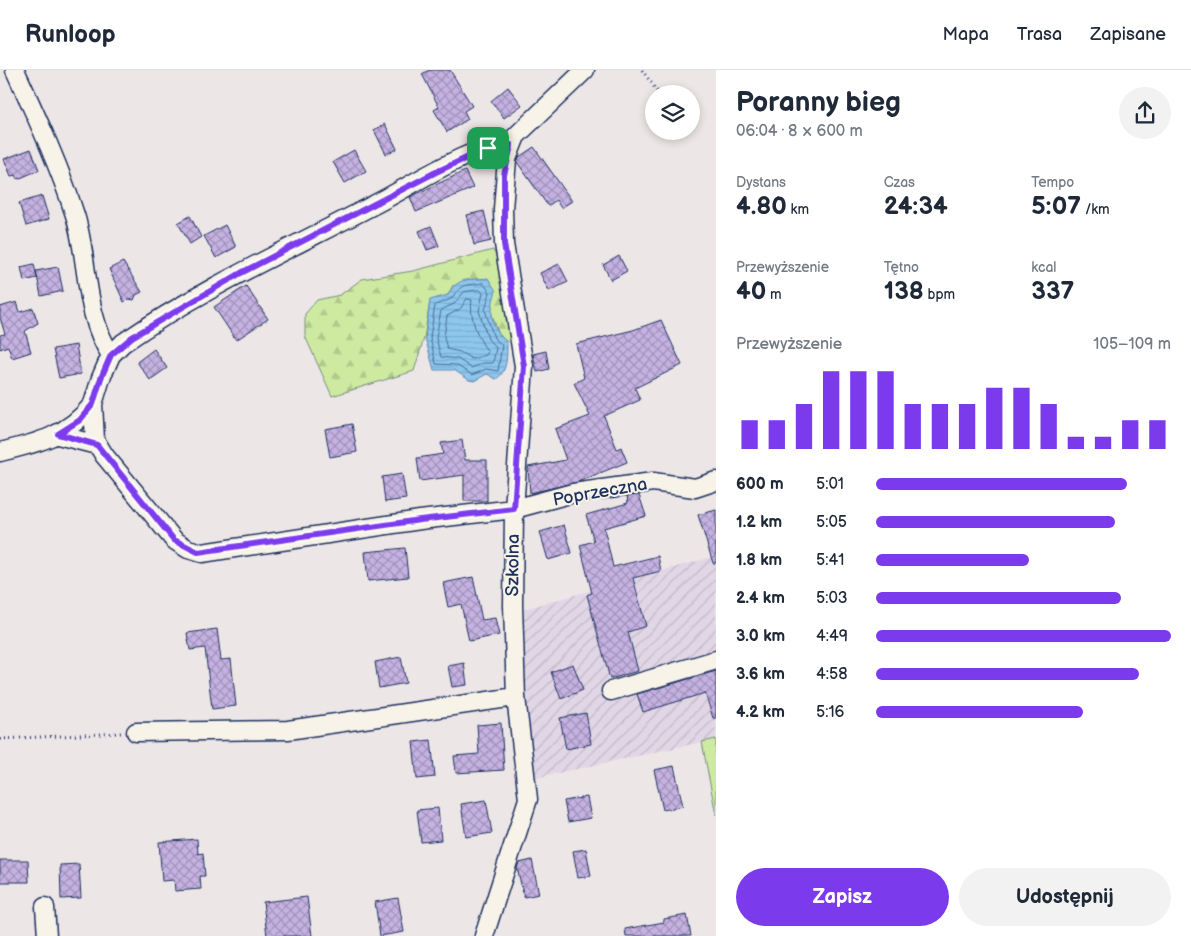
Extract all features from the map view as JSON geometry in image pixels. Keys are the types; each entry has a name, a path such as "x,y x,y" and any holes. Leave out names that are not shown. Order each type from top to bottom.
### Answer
{"street":[{"path":"14,70 52,150 76,216 99,334 111,355"},
{"name":"Szkolna","path":"484,936 528,799 516,697 512,606 514,509 524,366 504,244 504,175 511,145 525,126 585,70"},
{"path":"58,434 97,445 93,426 93,404 101,378 111,355 132,337 241,273 464,158 494,146 511,145"},
{"path":"0,452 58,434 80,420 93,404"},
{"name":"Poprzeczna","path":"97,445 174,540 198,552 420,520 514,509 573,493 653,482 695,488 716,481"},
{"path":"611,690 716,660"},
{"path":"136,732 288,730 516,697"},
{"path":"45,907 47,936"}],"path":[{"path":"642,70 652,85"},
{"path":"0,738 136,732"}],"shaded area":[{"path":"716,556 716,739 535,778 525,681 524,609"}],"green space":[{"path":"493,250 501,265 515,335 507,342 499,335 490,309 453,285 448,295 430,301 424,338 414,371 332,396 305,336 305,314 317,300 340,295 362,279 413,271"},
{"path":"716,739 716,815 702,742"}],"water":[{"path":"488,278 496,291 492,305 492,319 497,331 507,342 506,363 503,372 496,379 487,374 474,381 469,380 454,370 434,370 425,338 430,300 448,295 455,285 464,280"}],"building":[{"path":"429,70 450,70 472,106 464,111 468,119 447,132 434,110 439,107 422,74"},
{"path":"508,87 522,105 504,118 491,101"},
{"path":"385,124 397,149 386,154 374,130"},
{"path":"534,147 572,201 561,208 556,200 548,206 517,162 519,157"},
{"path":"31,149 39,170 18,179 16,175 11,176 4,159"},
{"path":"354,150 366,171 345,183 333,162"},
{"path":"465,171 473,188 416,212 410,197"},
{"path":"42,196 49,219 26,226 19,203"},
{"path":"484,211 491,241 474,245 467,215"},
{"path":"190,216 201,237 190,244 178,223"},
{"path":"225,225 236,247 216,258 204,236"},
{"path":"431,226 439,246 427,250 419,231"},
{"path":"619,256 627,271 611,280 603,265"},
{"path":"123,262 142,292 136,295 134,300 129,299 124,302 109,269"},
{"path":"34,264 37,278 24,281 21,267"},
{"path":"559,264 568,282 549,291 540,273"},
{"path":"58,267 63,291 41,296 36,271"},
{"path":"246,286 268,319 236,340 214,307"},
{"path":"17,302 20,312 33,308 38,323 25,331 31,352 12,358 8,346 0,349 0,335 5,334 0,318 0,307"},
{"path":"661,320 682,365 635,388 640,400 604,416 617,449 621,447 627,462 578,482 530,493 528,467 566,460 555,429 590,416 574,383 584,378 576,344 633,330"},
{"path":"76,345 81,374 59,378 53,349"},
{"path":"154,349 167,368 150,380 137,362"},
{"path":"546,351 549,369 537,372 533,354"},
{"path":"352,424 357,452 330,457 325,429"},
{"path":"462,440 465,460 487,460 487,501 464,501 464,475 420,481 417,458 443,454 441,443"},
{"path":"402,474 406,499 385,502 382,477"},
{"path":"639,495 646,516 604,528 613,567 658,556 661,571 633,578 646,626 628,632 638,671 610,679 587,595 592,593 580,545 594,541 586,515 628,503 627,496"},
{"path":"716,510 716,563 713,563 698,515"},
{"path":"564,525 572,553 548,560 540,532"},
{"path":"405,548 408,577 368,581 365,552"},
{"path":"473,577 482,620 495,618 499,635 469,641 461,604 448,607 443,583"},
{"path":"217,629 221,660 231,659 236,706 212,709 205,648 190,650 187,633"},
{"path":"401,657 406,683 379,688 375,662"},
{"path":"464,663 467,685 452,687 448,666"},
{"path":"573,664 583,690 561,699 551,672"},
{"path":"716,671 716,718 713,718 705,693 643,712 637,694"},
{"path":"586,713 591,744 566,749 560,718"},
{"path":"501,723 504,770 456,773 454,756 479,754 477,725"},
{"path":"431,740 435,777 417,779 413,742"},
{"path":"674,766 683,806 663,810 654,770"},
{"path":"587,797 591,818 568,822 564,801"},
{"path":"486,800 492,833 466,837 461,804"},
{"path":"438,808 441,840 421,842 417,810"},
{"path":"197,839 198,854 203,853 205,876 200,876 201,889 175,891 174,880 162,881 159,842"},
{"path":"586,849 591,876 578,878 573,851"},
{"path":"0,860 28,860 29,882 0,882"},
{"path":"532,860 539,894 524,897 517,868 519,863"},
{"path":"79,864 81,898 61,899 60,865"},
{"path":"307,897 312,936 267,936 263,902"},
{"path":"398,898 404,932 380,936 375,902"},
{"path":"687,915 691,936 626,936 625,929 664,922 664,919"}],"route":[{"path":"511,145 504,175 504,244 524,366 514,509 347,530 205,553 198,552 184,547 174,540 97,445 58,434 80,420 93,404 106,363 117,348 132,337 241,273 436,172 488,148 511,145"}]}
